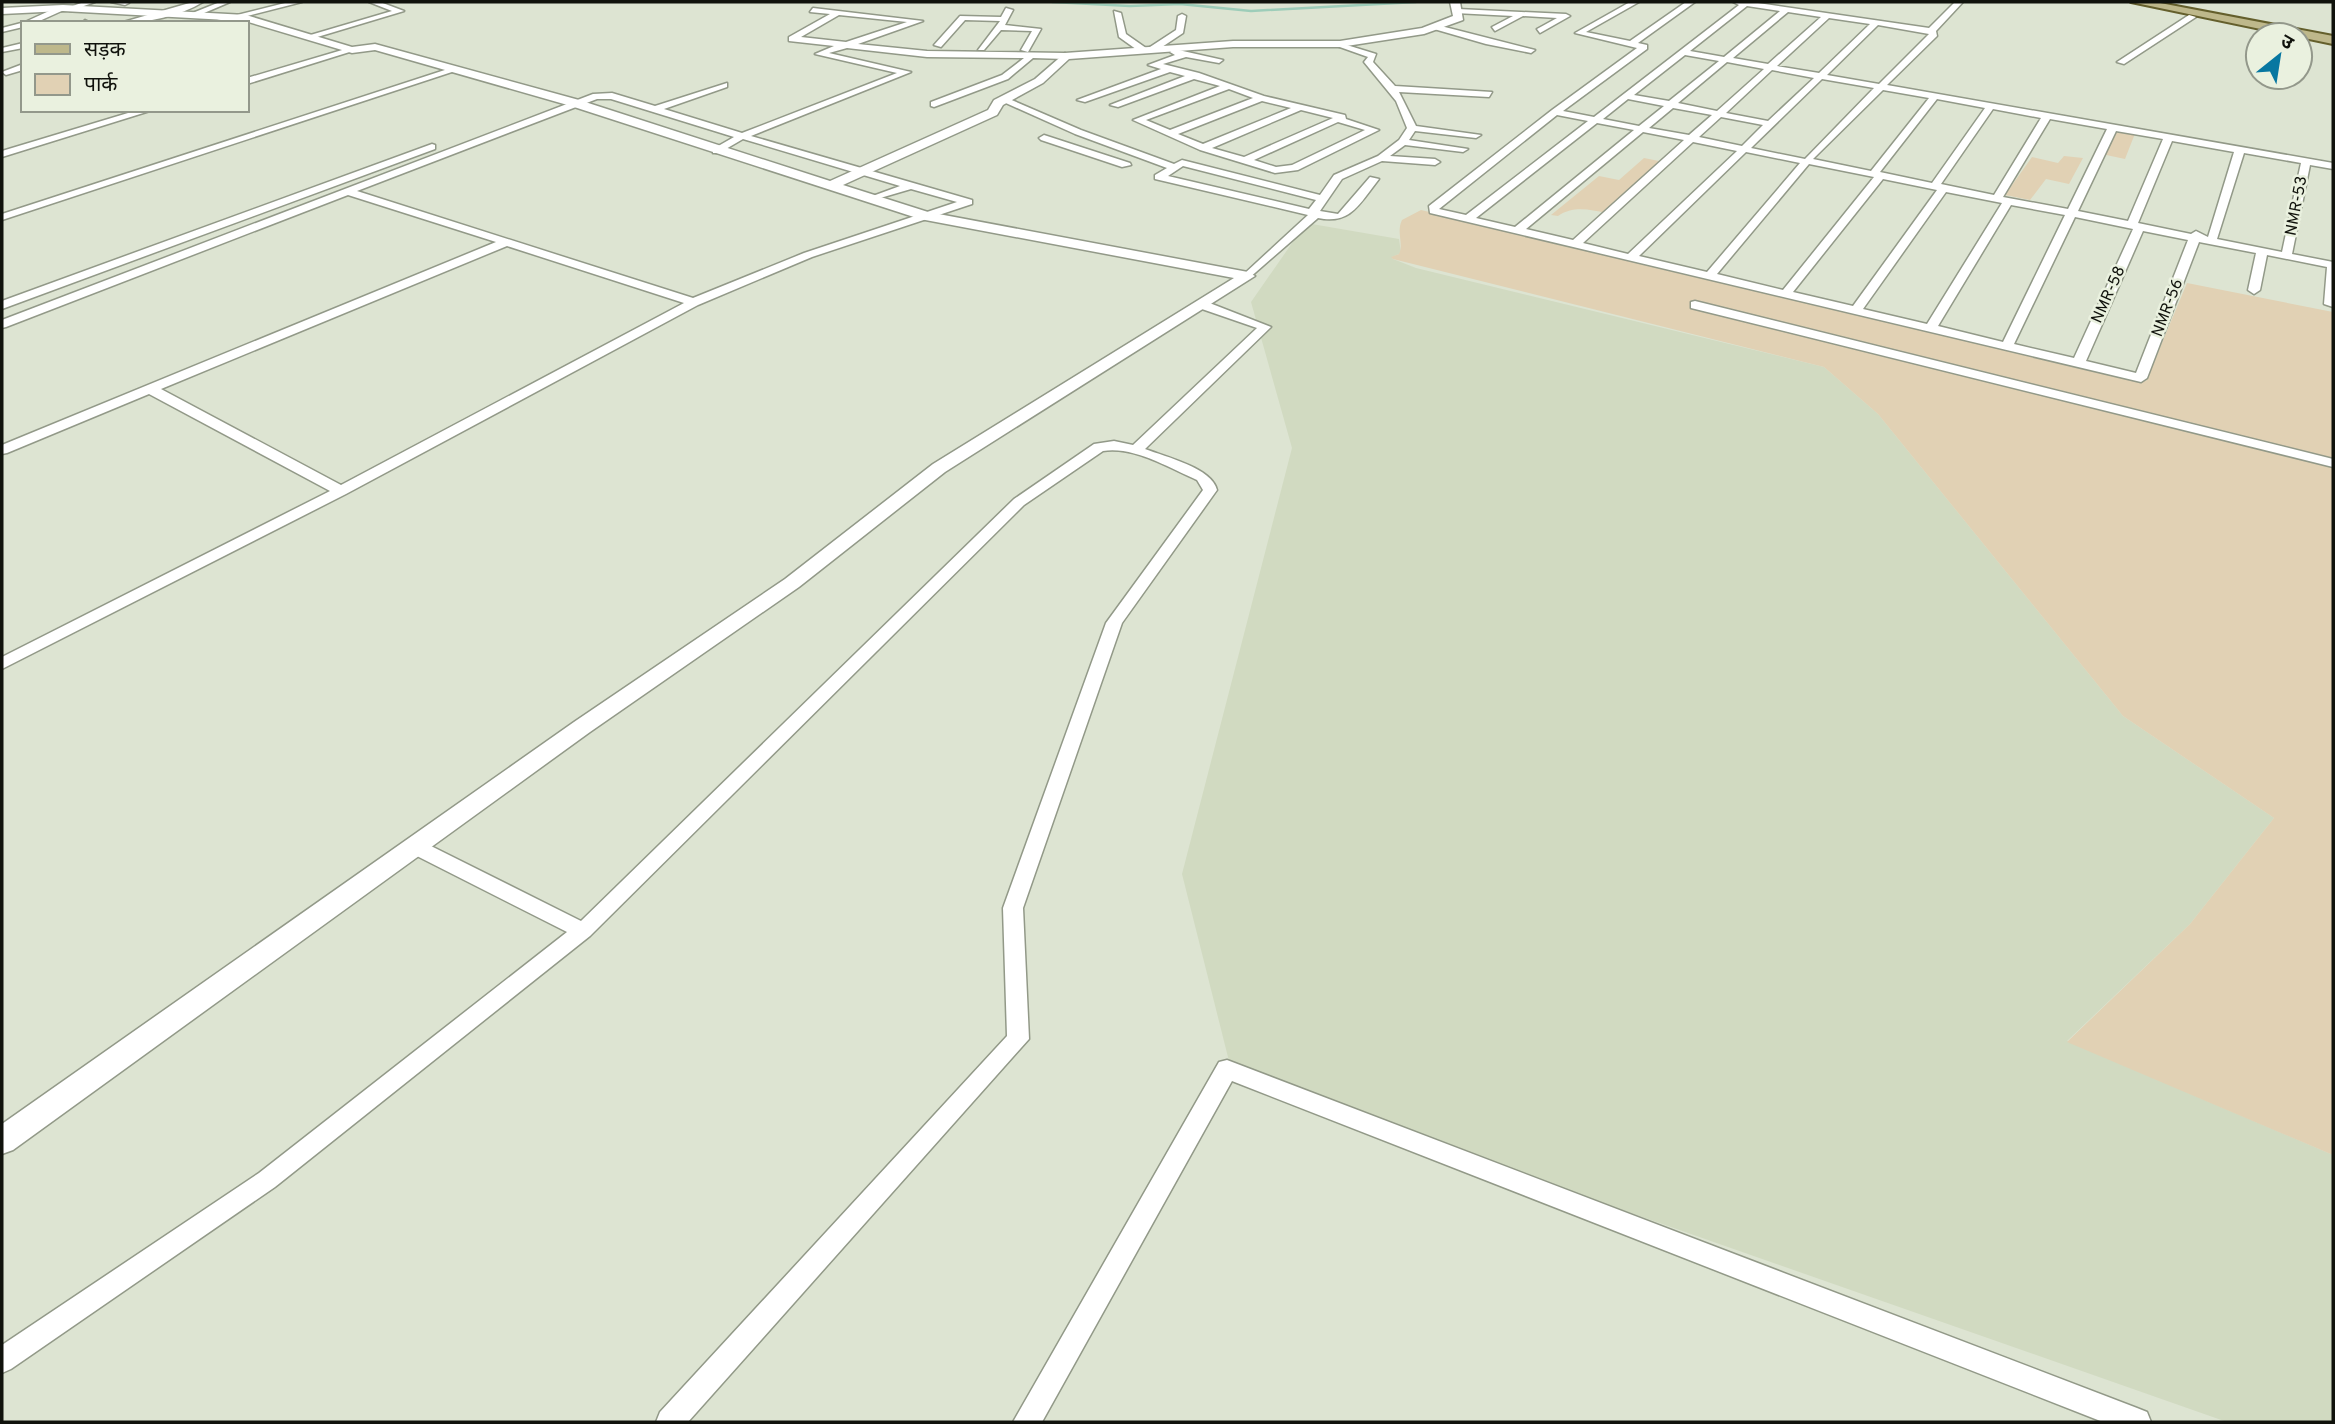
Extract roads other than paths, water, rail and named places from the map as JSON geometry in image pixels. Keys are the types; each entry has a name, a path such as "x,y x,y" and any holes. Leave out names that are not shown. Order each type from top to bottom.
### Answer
{"main road":[{"path":"2132,3 2333,42"},
{"path":"2224,20 2244,25"},
{"path":"2314,39 2333,42"}],"street":[{"path":"33,21 91,2"},
{"path":"115,2 125,3"},
{"path":"2,11 30,5 142,12 198,2"},
{"path":"194,14 226,2"},
{"path":"217,21 298,2"},
{"path":"311,36 400,11 373,2"},
{"path":"813,10 838,12 864,14 893,17 904,15 919,21 872,35 792,39 838,12 853,2"},
{"path":"1617,2 1625,9"},
{"path":"1635,2 1579,33 1644,47 1557,110 1433,208 1439,213 2078,364"},
{"path":"1633,43 1691,2"},
{"path":"1696,273 1804,158 1876,86 1934,34 1733,2"},
{"path":"1927,31 1959,2"},
{"path":"864,14 881,4"},
{"path":"1468,219 1745,4"},
{"path":"130,21 169,7 194,14 246,18 352,50"},
{"path":"922,44 1067,56 1233,44 1340,44 1437,27 1459,18 1457,7 1566,16 1540,31"},
{"path":"981,48 1009,10"},
{"path":"1517,231 1786,10"},
{"path":"1117,13 1122,35 1151,50 1219,60"},
{"path":"1495,29 1522,14"},
{"path":"2121,62 2195,15"},
{"path":"1151,50 1181,30 1182,16"},
{"path":"1574,245 1827,16"},
{"path":"934,104 1005,77 1028,53 1037,29 963,18 938,45"},
{"path":"822,20 892,28"},
{"path":"1631,257 1875,24"},
{"path":"1437,27 1486,42 1531,50"},
{"path":"716,150 744,135 907,72 819,54 849,38 927,54 1028,53"},
{"path":"1315,215 1314,210 1338,177 1381,158 1402,142 1412,128 1415,117 1368,62 1373,56 1340,44"},
{"path":"248,81 352,50 375,47 575,103 925,216 1248,276"},
{"path":"1683,52 2333,166"},
{"path":"1110,89 1108,86 1121,75 1186,54"},
{"path":"830,186 993,112 998,103 1039,81 1067,56"},
{"path":"1153,64 1196,75 1261,98 1342,117 1244,160"},
{"path":"6,72 21,68"},
{"path":"1082,100 1169,69"},
{"path":"2,217 454,70"},
{"path":"1115,105 1196,75"},
{"path":"656,109 724,85"},
{"path":"1228,86 1138,120 1203,148 1275,170 1294,168 1374,130 1337,119"},
{"path":"1392,89 1489,94"},
{"path":"2,324 596,96 612,96 968,202 808,255 694,302 341,491 2,664"},
{"path":"1627,96 1770,124"},
{"path":"1786,294 1935,96"},
{"path":"1198,97 1233,108"},
{"path":"1169,134 1261,98"},
{"path":"2,305 561,99"},
{"path":"1004,100 1078,132 1174,167"},
{"path":"1856,310 1991,106"},
{"path":"1203,148 1298,108"},
{"path":"1167,109 1203,121"},
{"path":"1557,110 2333,263"},
{"path":"2,154 142,112"},
{"path":"1931,328 2047,116"},
{"path":"1440,119 1458,122"},
{"path":"1266,121 1310,131"},
{"path":"2007,347 2113,127"},
{"path":"1412,128 1476,135"},
{"name":"NMR-58","path":"2078,364 2169,137"},
{"path":"1044,138 1126,165"},
{"path":"1402,142 1463,149"},
{"path":"2213,237 2240,149"},
{"path":"1105,173 1147,155"},
{"path":"1381,158 1435,162"},
{"path":"1710,276 1804,158"},
{"name":"NMR-53","path":"2288,252 2305,161"},
{"path":"1323,199 1182,163 1159,177 1334,218 1342,216 1374,179"},
{"path":"874,199 910,186"},
{"path":"349,192 694,302"},
{"path":"1211,205 1227,194"},
{"path":"2,1141 414,846 792,583 948,462 1248,276 1315,215"},
{"path":"2196,236 2213,237 2333,263"},
{"name":"NMR-56","path":"2078,364 2141,378 2196,236"},
{"path":"2,450 504,243"},
{"path":"2254,290 2262,251"},
{"path":"2330,304 2333,263"},
{"path":"1136,450 1265,327 1203,305"},
{"path":"1695,305 2333,463"},
{"path":"152,390 341,491"},
{"path":"2,1360 267,1180 583,930 1020,502 1099,447 1114,445 1136,450 1202,477 1208,482 1210,490 1114,623 1013,908 1017,1039 670,1422"},
{"path":"414,846 583,930"},
{"path":"1036,1420 1227,1069 2137,1422"}],"waterway":[{"path":"1052,2 1130,6 1180,4 1251,11 1416,2"}]}
